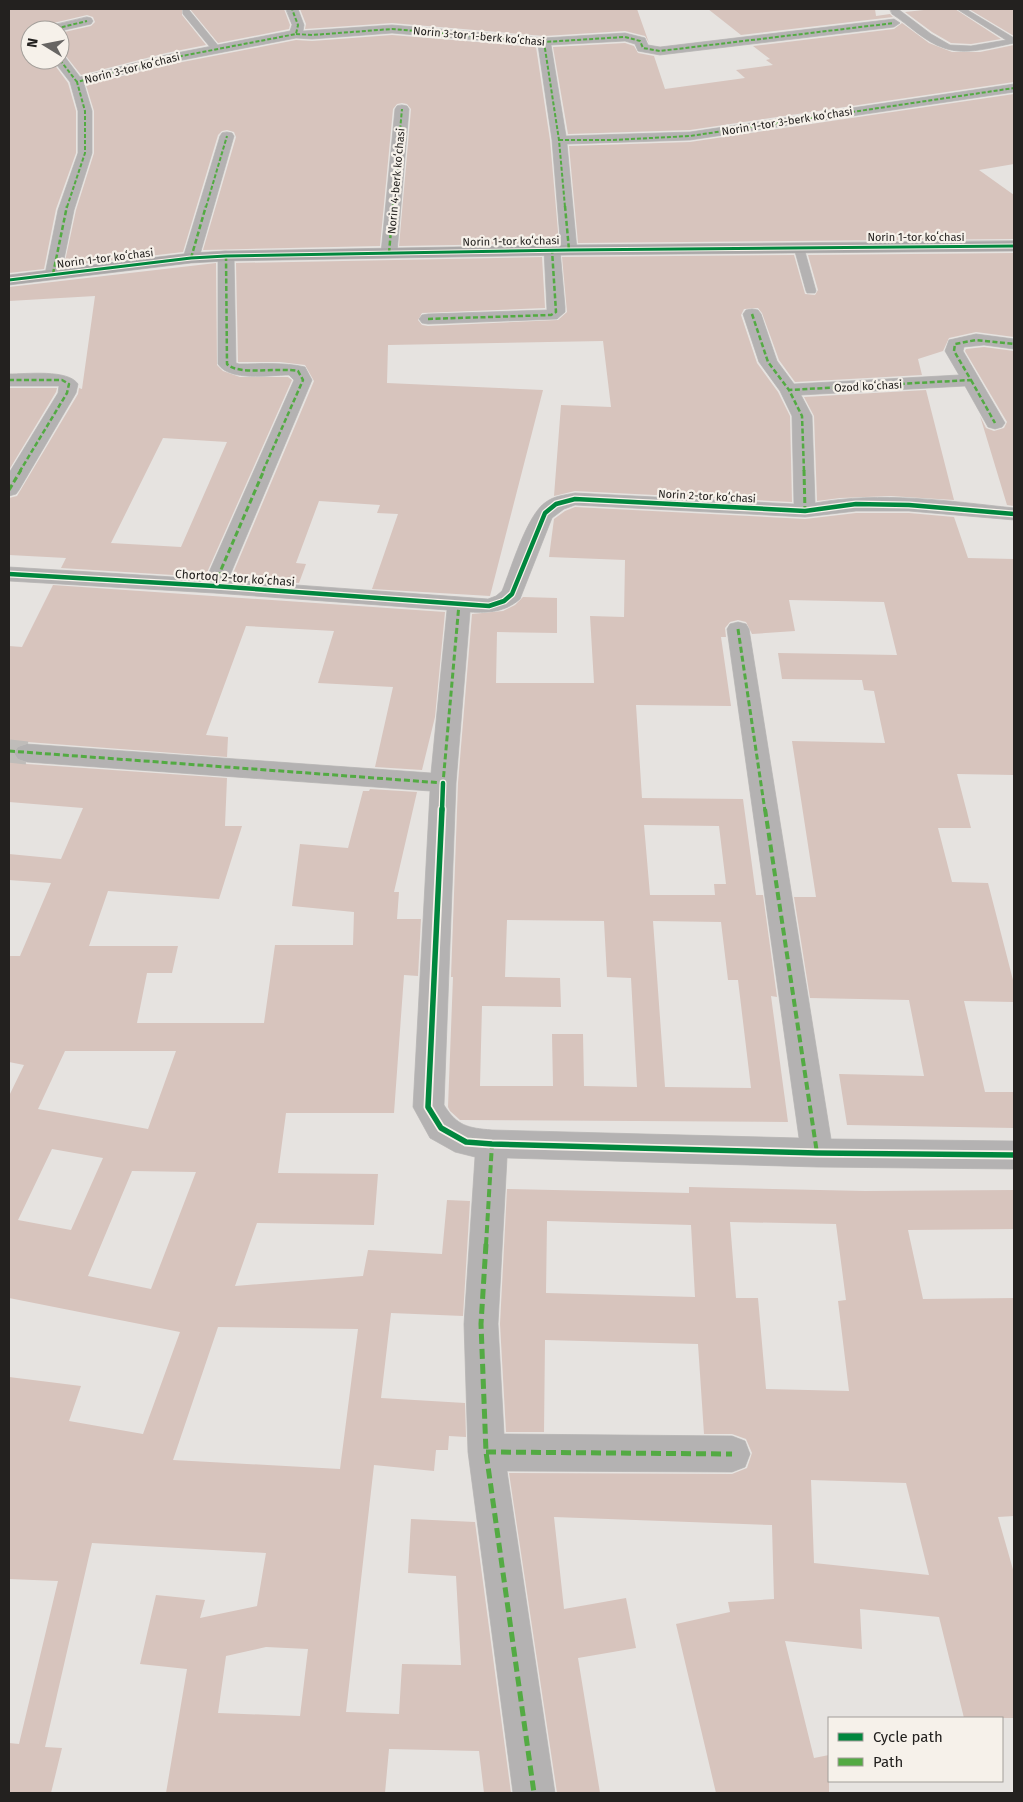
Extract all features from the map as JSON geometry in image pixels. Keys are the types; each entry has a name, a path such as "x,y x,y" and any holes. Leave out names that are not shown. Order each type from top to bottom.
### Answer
{"street":[{"path":"292,9 298,25 296,34"},
{"path":"70,25 87,21"},
{"name":"Norin 3-tor 1-berk koʻchasi","path":"296,34 312,36 372,30 409,30 544,42 625,37 640,41 643,48 660,51 894,23"},
{"name":"Norin 3-tor koʻchasi","path":"53,274 66,210 86,153 85,111 77,82 140,64 296,34"},
{"path":"428,319 551,315 556,312 560,250 559,140 544,42"},
{"path":"68,70 77,82"},
{"name":"Norin 1-tor 3-berk koʻchasi","path":"559,140 621,140 690,136 1014,88"},
{"name":"Norin 4-berk koʻchasi","path":"389,253 402,109"},
{"path":"190,258 227,136"},
{"name":"Norin 1-tor koʻchasi","path":"9,280 190,258 226,256 560,250 1014,246"},
{"name":"Chortoq 2-tor koʻchasi","path":"214,586 303,380 298,371 289,369 237,370 231,368 228,364 226,256"},
{"path":"752,314 768,362 789,390 802,416 805,511"},
{"path":"995,423 954,351 955,344 970,340 1014,344"},
{"path":"9,380 62,380 69,384 67,394 9,490"},
{"name":"Ozod koʻchasi","path":"789,390 971,380"},
{"name":"Norin 2-tor koʻchasi","path":"459,604 489,606 504,601 512,594 542,518 549,508 560,502 575,499 805,511 853,504 942,507 1014,514"},
{"name":"Chortoq 2-tor koʻchasi","path":"9,574 214,586 459,604"},
{"path":"459,604 443,783 428,1107 441,1128 466,1142 492,1144 817,1153 1014,1156"},
{"path":"738,629 817,1153"},
{"path":"27,753 443,783"},
{"path":"492,1144 481,1324 486,1452 534,1793"},
{"path":"486,1452 732,1454"}],"lane":[{"path":"894,9 895,12 951,48 1014,41"},
{"path":"961,9 1014,41"},
{"path":"186,12 217,50"},
{"path":"799,248 810,290"}],"building":[{"path":"9,9 182,9 182,15 206,45 166,53 81,75 70,61 70,31 91,26 95,22 93,17 87,15 66,20 20,20 20,70 58,70 68,83 76,111 76,153 56,209 44,269 9,273"},
{"path":"190,9 284,9 290,25 289,29 218,43"},
{"path":"300,9 637,9 649,43 645,36 625,31 544,36 392,23 305,29 306,24"},
{"path":"708,9 875,9 876,16 890,14 893,17 741,35"},
{"path":"955,9 1001,39 971,44 951,43 905,12"},
{"path":"969,9 1014,9 1014,36"},
{"path":"902,23 929,43 952,52 980,52 1014,45 1014,82 690,130 568,134 553,47 625,43 634,46 638,53 654,56 665,89 745,78 736,70 773,65 766,60 770,59 753,46 894,29"},
{"path":"392,35 536,47 550,140 559,243 399,246 411,109 407,104 402,103 397,104 393,109 380,246 203,250 236,137 234,132 227,130 222,131 218,135 183,252 64,266 76,210 94,153 94,111 86,85 167,65 296,40 312,41"},
{"path":"1014,94 1014,164 979,170 1014,195 1014,239 578,243 569,146 690,142"},
{"path":"1014,253 1014,337 976,332 949,338 943,351 918,359 922,375 795,382 779,360 762,313 758,308 744,309 741,315 757,363 778,392 790,416 792,502 575,491 554,496 561,405 611,407 603,341 388,345 387,383 543,390 490,596 372,589 398,514 377,513 380,505 319,501 296,563 306,564 299,583 231,578 314,381 305,365 280,362 238,362 236,263 542,257 545,308 422,313 418,320 422,325 428,326 558,320 567,312 562,257 794,255 805,294 815,295 818,290 808,255"},
{"path":"216,263 217,365 223,371 240,377 288,377 292,380 205,577 61,568 66,558 9,555 9,498 17,496 78,394 79,388 82,389 95,296 9,301 9,287","holes":["163,438 227,442 181,547 111,543"]},
{"path":"984,347 1014,351 1014,506 1007,505 980,416 986,428 994,431 1004,428 1007,422 965,351 966,349"},
{"path":"9,388 57,388 9,470"},
{"path":"926,390 954,500 890,496 817,501 814,416 804,397"},
{"path":"575,507 805,519 856,513 909,513 954,517 968,558 1014,559 1014,775 957,774 971,828 938,828 952,882 988,883 1014,984 1014,1002 964,1001 985,1092 1014,1092 1014,1128 847,1125 839,1074 924,1076 909,1000 810,998 794,897 816,897 792,741 885,743 874,691 864,690 862,680 782,679 778,653 897,655 884,602 789,600 795,631 752,634 746,622 738,620 730,622 725,628 726,637 721,637 731,706 636,705 642,798 743,799 756,895 763,895 777,997 771,996 788,1122 460,1120 450,1111 448,1107 453,977 451,977 458,783 472,614 503,611 515,605 523,597 557,598 557,633 497,632 496,683 594,683 590,616 624,617 625,560 549,557 554,519","holes":["644,825 719,826 726,884 714,884 715,895 650,895","507,920 604,921 607,977 631,978 637,1087 584,1086 583,1034 552,1034 553,1086 480,1086 482,1006 561,1007 560,978 505,977","653,921 721,922 728,980 738,980 751,1088 665,1087"]},
{"path":"53,585 445,612 435,717 422,770 375,767 393,687 318,683 334,631 246,626 206,735 228,737 227,757 27,742 16,746 12,754 17,761 27,764 227,778 225,826 242,826 219,899 108,891 89,946 178,946 172,973 147,973 137,1023 264,1023 275,945 353,945 354,912 292,906 300,844 348,848 363,791 369,791 370,789 417,792 394,892 399,892 397,919 421,919 418,976 404,975 394,1113 286,1113 278,1173 378,1174 374,1225 257,1223 235,1286 363,1276 368,1250 442,1254 447,1200 470,1201 463,1316 391,1313 381,1398 465,1403 466,1437 449,1436 448,1450 436,1450 434,1471 374,1465 346,1712 399,1714 402,1664 461,1665 456,1576 408,1573 411,1519 475,1522 511,1793 484,1793 479,1751 389,1749 385,1793 166,1793 187,1669 140,1664 156,1595 205,1600 200,1618 257,1606 266,1553 92,1543 45,1747 62,1748 51,1793 9,1793 9,1743 19,1744 58,1581 9,1579 9,1377 81,1386 69,1421 143,1434 180,1332 9,1298 9,1096 24,1065 9,1062 9,956 20,956 51,883 9,880 9,854 61,859 83,808 9,802 9,646 22,647","holes":["65,1051 176,1051 148,1129 38,1109","52,1149 103,1158 71,1230 18,1220","132,1171 196,1172 151,1289 88,1276","218,1327 358,1329 340,1469 173,1460","266,1647 308,1649 300,1716 218,1713 226,1656"]},
{"path":"689,1187 865,1191 1014,1190 1014,1229 908,1230 923,1299 1014,1298 1014,1516 998,1517 1014,1573 1014,1718 964,1717 939,1617 860,1609 862,1649 785,1641 814,1758 828,1755 829,1793 716,1793 676,1624 730,1612 728,1602 774,1599 772,1525 554,1517 564,1609 626,1598 636,1648 578,1658 600,1793 557,1793 509,1473 732,1474 747,1468 752,1453 746,1439 732,1434 704,1434 698,1344 545,1340 544,1432 506,1432 500,1324 507,1189 689,1193","holes":["547,1221 691,1225 695,1297 546,1293","730,1222 836,1224 846,1300 838,1301 849,1391 766,1389 758,1298 736,1298","811,1480 906,1483 929,1575 814,1563"]}],"tunnel":[{"path":"9,751 27,753"}],"marked path":[{"path":"53,274 66,210 85,153 85,111 77,82 166,59 296,34 298,25 292,9"},
{"path":"70,25 87,21"},
{"path":"296,34 312,35 392,29 544,42 625,37 640,41 643,48 660,51 894,23"},
{"path":"544,42 559,140 569,250"},
{"path":"68,70 77,82"},
{"path":"559,140 612,140 690,136 1014,88"},
{"path":"389,253 402,109"},
{"path":"191,258 227,136"},
{"path":"428,319 551,315 556,312 552,250"},
{"path":"214,586 303,380 298,371 289,369 237,370 227,364 226,256"},
{"path":"752,314 768,362 789,390"},
{"path":"805,511 802,416 789,390 971,380 954,351 955,344 969,340 1014,344"},
{"path":"9,380 62,380 69,384 67,393 9,490"},
{"path":"971,380 995,423"},
{"path":"9,751 443,783 459,604"},
{"path":"738,629 817,1153"},
{"path":"492,1144 481,1324 486,1452 534,1793"},
{"path":"486,1452 732,1454"}],"cycle path":[{"path":"9,280 191,258 226,256 569,250 1014,246"},
{"path":"9,574 214,586 489,606 504,601 512,594 545,513 556,504 575,499 805,511 856,504 882,504 936,506 1014,514"},
{"path":"443,783 428,1107 441,1128 466,1142 492,1144 817,1153 1014,1155"}]}
